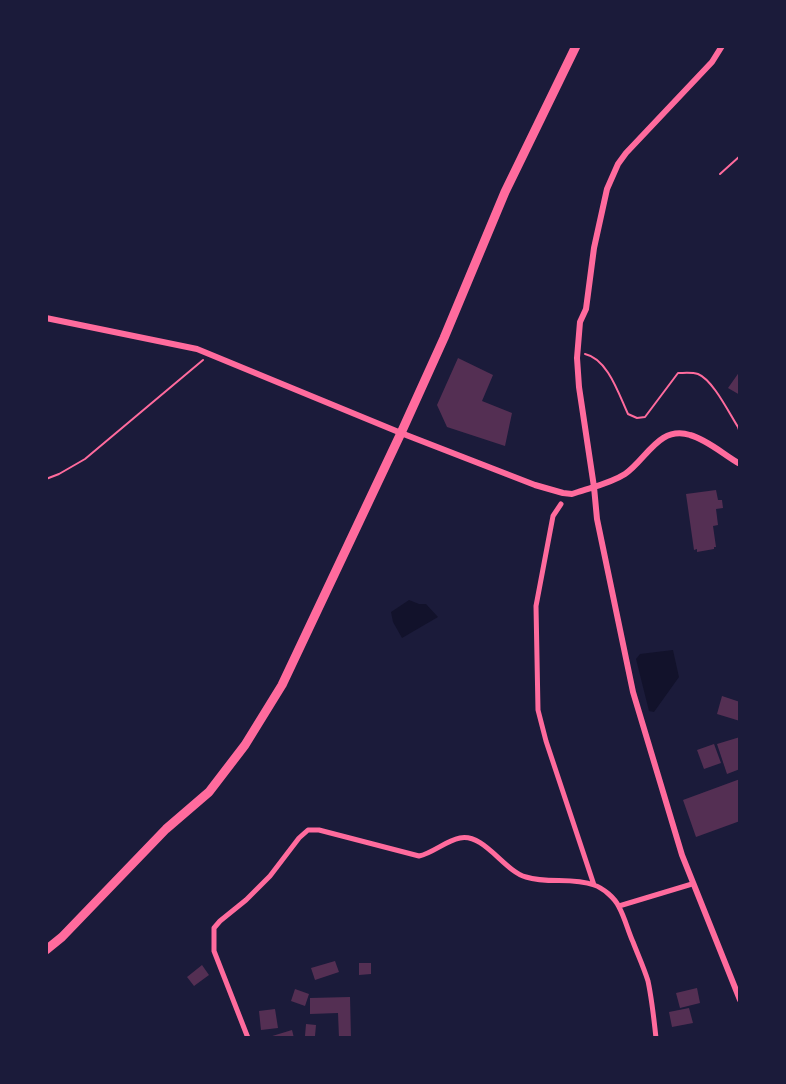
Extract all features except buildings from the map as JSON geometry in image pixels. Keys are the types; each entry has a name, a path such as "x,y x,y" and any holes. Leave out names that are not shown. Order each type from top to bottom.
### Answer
{"highway":[{"path":"46,950 62,937 166,830 209,792 245,744 282,685 444,338 505,192 576,46"}],"street":[{"path":"722,46 712,62 626,153 612,175 607,189 594,248 586,309 580,322 578,352 579,387 597,519 632,692 692,884 740,1000"},
{"path":"46,318 197,349 401,433 551,490 572,494 625,474 660,440 673,434 682,433 698,438 740,464"},
{"path":"561,504 552,516 536,606 538,710 546,741 594,884"},
{"path":"248,1038 214,951 214,928 264,882 299,838 308,830 320,830 419,856 428,854 462,837 472,838 489,849 509,869 525,877 542,881 561,879 594,884 605,891 619,906 647,981 656,1038"},
{"path":"619,906 692,884"}],"path":[{"path":"720,174 740,156"},
{"path":"578,352 599,360 612,380 628,414 637,418 644,417 678,373 697,374 706,380 716,392 740,433"},
{"path":"46,479 85,459 210,354"}],"shaded area":[{"path":"409,600 419,604 426,604 438,617 402,638 393,622 391,612"},
{"path":"673,650 679,677 654,712 649,711 636,659 640,654"}]}
